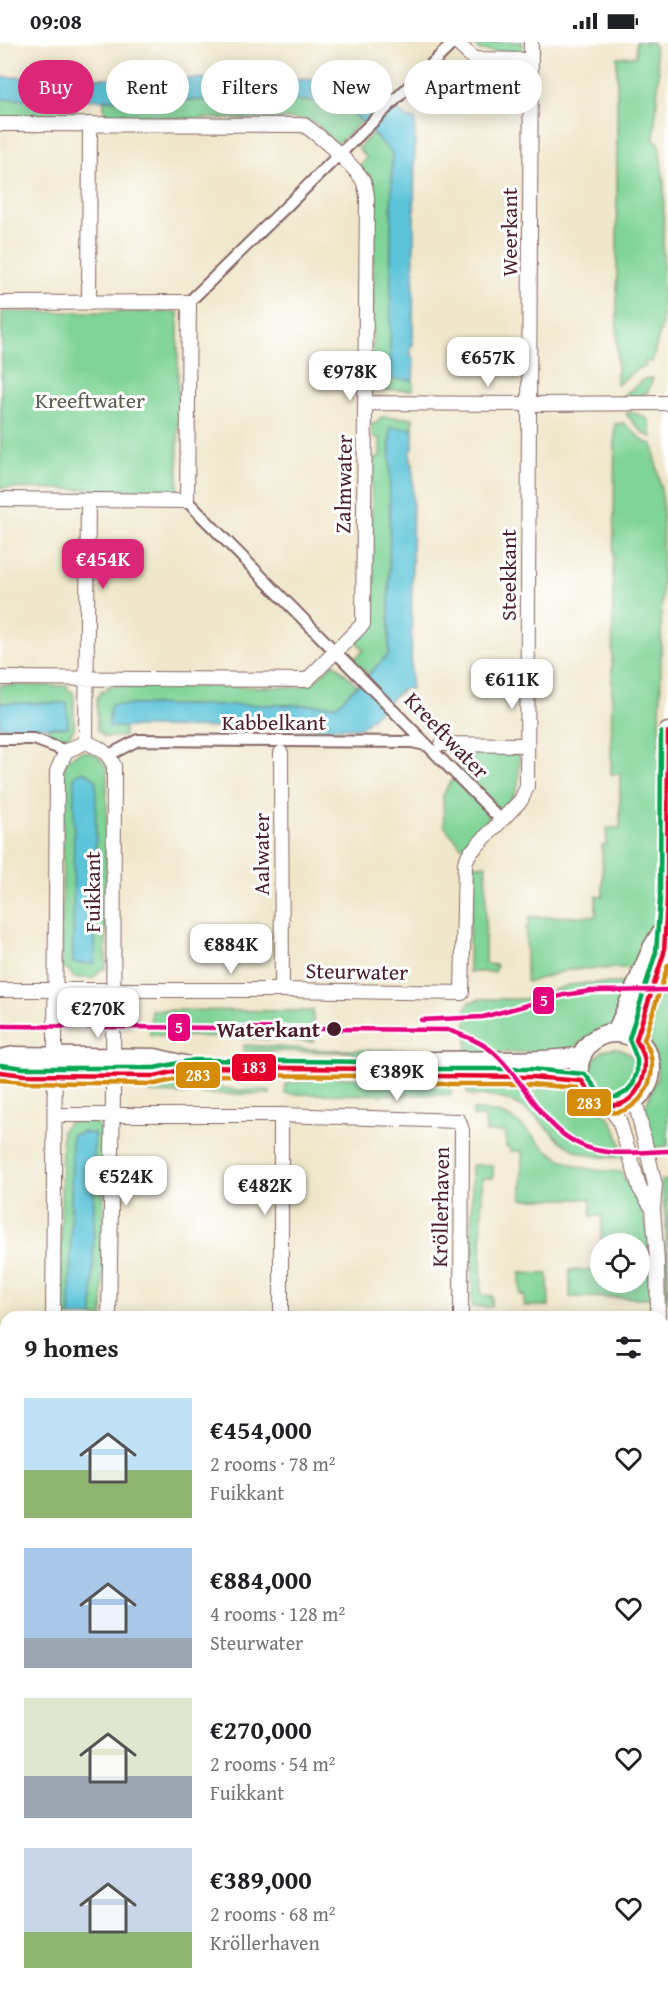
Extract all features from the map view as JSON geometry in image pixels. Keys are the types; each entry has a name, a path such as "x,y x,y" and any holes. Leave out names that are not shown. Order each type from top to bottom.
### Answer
{"street":[{"path":"0,303 189,302 455,42 474,59 531,60"},
{"name":"Weerkant","path":"531,42 531,60"},
{"name":"Weerkant","path":"530,405 531,114"},
{"name":"Zalmwater","path":"0,124 304,125 315,132 360,176 366,187 363,624 307,680 0,678"},
{"path":"89,303 90,124"},
{"path":"0,499 187,501 189,302"},
{"path":"365,403 530,405 668,403"},
{"name":"Steekkant","path":"462,993 465,863 469,854 500,819 521,800 527,787 530,405"},
{"path":"86,742 88,500"},
{"name":"Kreeftwater","path":"187,501 500,819"},
{"path":"636,1040 664,953 667,899 668,732"},
{"path":"0,739 34,739 66,752 86,742"},
{"name":"Kabbelkant","path":"109,755 138,740 442,744"},
{"path":"86,742 109,755"},
{"path":"442,744 527,745"},
{"name":"Fuikkant","path":"53,1311 57,771 66,752"},
{"name":"Aalwater","path":"281,753 282,990"},
{"name":"Fuikkant","path":"109,755 114,766 109,1311"},
{"path":"616,1033 652,948 664,928"},
{"name":"Steurwater","path":"0,990 282,990 462,993"},
{"path":"607,1105 626,1104 635,1100 650,1082 652,1070 650,1059 644,1048 627,1035 616,1033 606,1035 596,1039 588,1046 580,1064 582,1082 591,1096 607,1105 619,1120 640,1189 653,1209"},
{"path":"0,1059 14,1056 154,1058 194,1067 376,1069 398,1075 561,1078 582,1082"},
{"path":"376,1069 396,1062 561,1059 582,1056"},
{"path":"0,1072 14,1075 155,1076 194,1067"},
{"path":"635,1100 656,1185 653,1209 658,1311"},
{"name":"Kröllerhaven","path":"55,1115 281,1115 459,1121 462,1130 461,1311"},
{"path":"281,1115 281,1311"}],"green space":[{"path":"476,42 523,42 522,50 519,52 480,51 476,47"},
{"path":"636,42 653,42 659,72 654,140 659,142 664,186 662,324 652,362 646,361 645,367 637,369 617,385 617,57 636,56"},
{"path":"0,99 18,99 18,114 77,114 77,118 0,117"},
{"path":"104,100 106,100 106,114 189,114 189,100 201,100 201,114 299,114 299,101 311,101 311,114 353,114 361,122 337,144 317,124 306,119 104,118"},
{"path":"373,133 392,153 390,378 413,380 413,390 383,390 378,384 372,383 374,188 366,173 359,166 367,158 358,148"},
{"name":"Kreeftwater","path":"2,312 178,312 178,491 0,488"},
{"path":"653,378 648,392 639,397 622,397 644,379"},
{"path":"628,412 649,420 652,437 644,434 626,414"},
{"path":"382,417 413,418 413,429 390,428 389,654 368,674 353,660 364,650 356,641 367,630 370,619 372,458 380,457 380,438 372,437 372,423 377,423"},
{"path":"624,423 645,442 653,444 663,502 658,890 655,926 641,962 636,960 633,968 572,969 528,982 526,981 526,927 529,926 529,917 596,916 596,896 603,896 602,845 606,845 607,828 620,828 620,774 611,774 611,765 615,424"},
{"path":"334,663 357,685 337,705 110,705 109,727 124,727 124,737 105,737 97,729 97,697 101,692 107,690 107,686 300,687 315,681"},
{"path":"0,685 68,686 67,690 73,692 74,696 74,728 69,736 48,736 48,727 68,727 67,703 0,703"},
{"path":"82,751 96,754 107,767 106,969 101,969 93,978 74,978 68,969 62,969 63,772 68,759"},
{"path":"452,754 518,754 520,757 518,786 513,796 502,810 497,807 487,817 490,820 464,846 461,846 444,826 443,796 448,785 464,770"},
{"path":"470,865 486,865 485,964 497,965 494,972 469,972"},
{"path":"628,983 614,1024 587,1037 573,1050 467,1054 466,1008 470,1002 480,999 527,999 569,985"},
{"path":"659,993 668,993 668,1146 649,1148 643,1113 657,1078 656,1058 651,1045 649,1028"},
{"path":"151,1010 313,1011 313,1042 150,1035"},
{"path":"244,1045 327,1050 451,1050 451,1054 364,1059 349,1052 244,1051"},
{"path":"614,1048 630,1054 636,1070 630,1086 614,1092 598,1086 592,1070 598,1054"},
{"path":"325,1077 450,1082 451,1095 285,1094 286,1084"},
{"path":"467,1082 569,1087 590,1105 608,1116 614,1125 625,1157 602,1157 579,1152 564,1144 534,1116 514,1103 500,1098 470,1095 467,1092"},
{"path":"194,1083 193,1094 150,1093 150,1086"},
{"path":"204,1085 236,1090 270,1090 270,1094 203,1094"},
{"path":"473,1110 505,1115 516,1121 553,1154 567,1162 601,1171 622,1172 625,1181 631,1179 648,1233 601,1233 602,1216 591,1216 591,1199 522,1199 522,1151 510,1151 510,1147 506,1147 506,1132 486,1132 485,1117 473,1117"},
{"path":"68,1123 96,1124 104,1136 103,1311 93,1311 94,1133 72,1134 70,1311 60,1311 62,1130"},
{"path":"472,1165 493,1165 493,1178 482,1178 481,1295 492,1296 492,1307 472,1307"},
{"path":"668,1180 668,1301 666,1301 666,1222 661,1181"},
{"path":"570,1270 590,1270 590,1293 650,1293 650,1298 570,1297"},
{"path":"520,1273 548,1274 549,1306 524,1306 524,1295 520,1295"}],"water":[{"path":"0,77 18,77 18,99 0,99"},
{"path":"94,78 106,78 106,100 94,100"},
{"path":"189,79 201,79 201,100 189,100"},
{"path":"299,79 311,80 311,101 299,101"},
{"path":"392,104 405,118 415,119 413,345 411,345 411,358 414,358 413,380 390,379 392,153 354,114 392,114"},
{"path":"390,427 413,429 413,449 410,450 411,463 413,463 411,689 401,689 401,692 361,728 109,727 110,705 337,705 389,654"},
{"path":"0,703 67,703 68,727 0,727"},
{"path":"86,772 96,780 95,964 73,963 74,780 75,775"},
{"path":"80,1132 94,1133 93,1311 70,1311 72,1134 80,1134"}],"transit line":[{"path":"1,1065 24,1068 154,1068 194,1060 376,1062 427,1069 531,1069 585,1074 598,1091 608,1097 617,1097 633,1084 637,1072 637,1059 629,1039 656,952 660,899 661,732"},
{"name":"183","path":"0,1072 24,1075 155,1076 194,1067 376,1069 427,1076 531,1077 582,1081 601,1102 614,1105 623,1103 636,1092 644,1075 644,1057 636,1040 664,953 667,899 668,732"},
{"name":"283","path":"0,1080 155,1084 195,1075 375,1076 427,1084 530,1084 578,1088 589,1103 601,1110 614,1113 635,1104 649,1083 652,1070 651,1057 644,1040 668,965"},
{"name":"5","path":"421,1020 483,1017 564,995 590,991 668,990"},
{"name":"5","path":"0,1026 448,1030 477,1042 493,1052 555,1127 581,1145 613,1152 668,1151"}],"place":[{"name":"Waterkant","path":"334,1029"}]}
